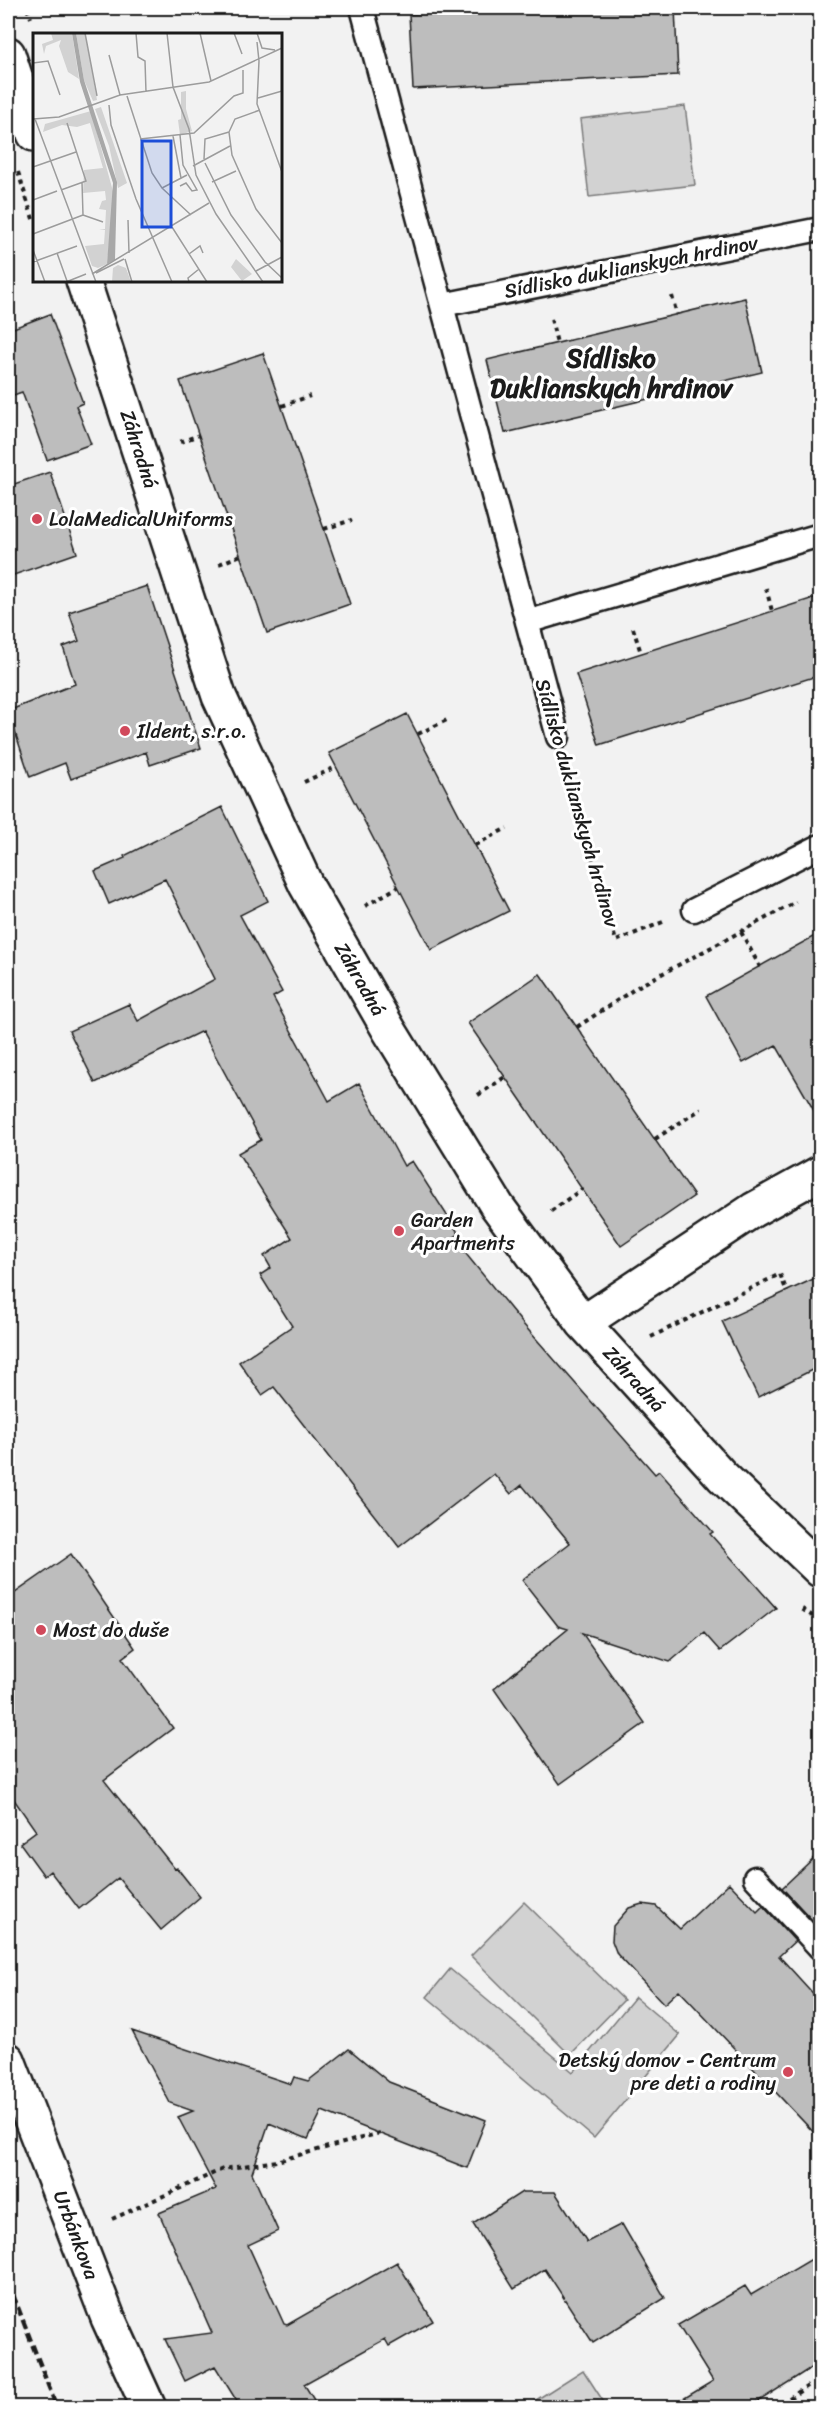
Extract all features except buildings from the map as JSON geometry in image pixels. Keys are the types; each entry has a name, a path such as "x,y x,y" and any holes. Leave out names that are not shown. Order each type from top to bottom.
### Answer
{"street":[{"path":"8,54 33,131"},
{"name":"Záhradná","path":"84,282 219,696 306,885 389,1030 497,1206 596,1313 722,1476 820,1570"},
{"path":"596,1313 753,1210 820,1173"},
{"name":"Urbánkova","path":"8,2060 108,2318 149,2408"}],"lane":[{"name":"Sídlisko duklianskych hrdinov","path":"362,8 558,737"},
{"name":"Sídlisko duklianskych hrdinov","path":"442,304 820,229"},
{"path":"527,622 820,535"},
{"path":"694,910 820,846"},
{"path":"755,1878 820,1948"}],"path":[{"path":"17,168 33,219"},
{"path":"671,290 677,315"},
{"path":"550,315 557,343"},
{"path":"282,406 310,396"},
{"path":"171,446 199,435"},
{"path":"324,529 352,520"},
{"path":"210,567 241,555"},
{"path":"765,585 772,611"},
{"path":"632,626 640,653"},
{"path":"418,734 449,719"},
{"name":"Sídlisko duklianskych hrdinov","path":"558,737 616,941 694,910"},
{"path":"294,786 336,767"},
{"path":"475,845 507,828"},
{"path":"357,911 398,887"},
{"path":"577,1027 639,986 801,900"},
{"path":"741,932 760,967"},
{"path":"473,1098 505,1077"},
{"path":"655,1138 701,1109"},
{"path":"545,1215 582,1189"},
{"path":"596,1313 642,1341 780,1274 787,1292"},
{"path":"112,2220 223,2169 277,2161 380,2133"},
{"path":"774,2408 820,2378"}],"shaded area":[{"path":"685,106 695,185 589,197 580,119"},
{"path":"524,1902 624,2000 570,2055 471,1956"},
{"path":"450,1969 573,2072 635,1997 680,2035 594,2138 427,1997"},
{"path":"583,2370 607,2407 537,2407 533,2402"}],"railway":[{"path":"8,2282 57,2408"}],"place":[{"name":"LolaMedicalUniforms","path":"37,519"},
{"name":"Ildent, s.r.o.","path":"125,731"},
{"name":"Garden Apartments","path":"399,1231"},
{"name":"Most do duše","path":"41,1630"},
{"name":"Detský domov - Centrum pre deti a rodiny","path":"788,2072"}],"district":[{"name":"Sídlisko Duklianskych hrdinov","path":"611,373"}]}
